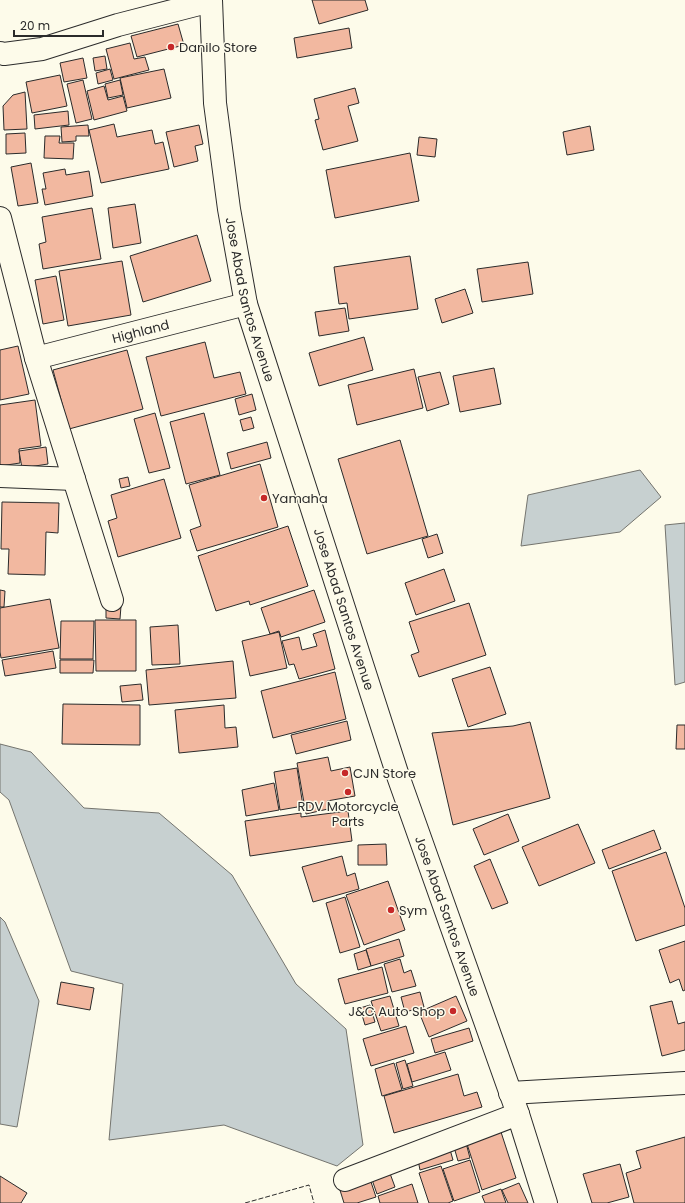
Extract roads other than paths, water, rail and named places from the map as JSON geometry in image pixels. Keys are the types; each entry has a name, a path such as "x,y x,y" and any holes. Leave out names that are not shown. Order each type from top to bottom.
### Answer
{"street":[{"path":"1,57 42,49 118,25 211,1"},
{"name":"Jose Abad Santos Avenue","path":"211,1 215,103 229,210 246,304 398,776 518,1114 546,1203"},
{"path":"0,218 36,358 112,600"},
{"name":"Highland","path":"36,358 246,304"},
{"path":"0,476 74,479"},
{"path":"510,1093 685,1082"},
{"path":"345,1180 518,1114"}],"place":[{"name":"Danilo Store","path":"171,47"},
{"name":"Yamaha","path":"264,498"},
{"name":"CJN Store","path":"345,773"},
{"name":"RDV Motorcycle Parts","path":"348,792"},
{"name":"Sym","path":"391,910"},
{"name":"J&C Auto Shop","path":"453,1011"}]}
